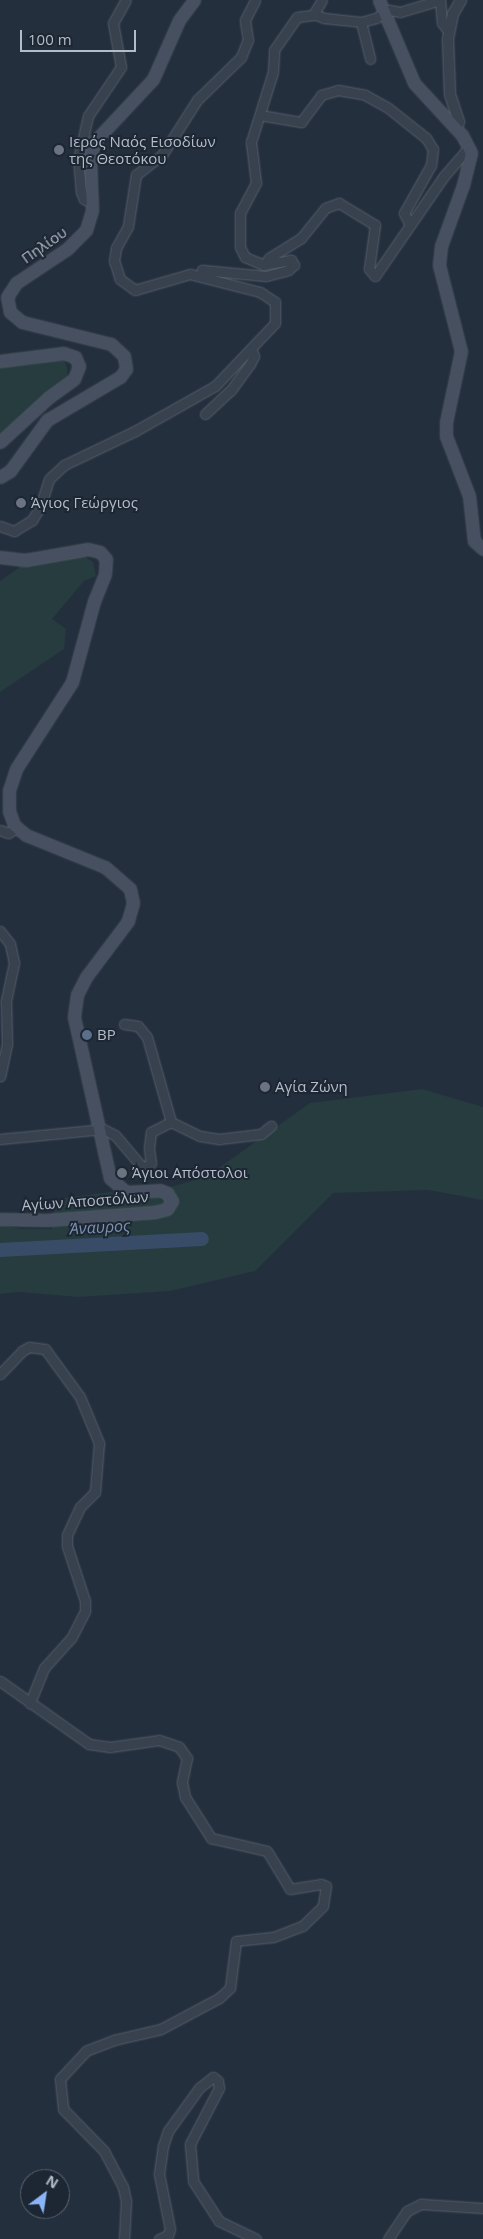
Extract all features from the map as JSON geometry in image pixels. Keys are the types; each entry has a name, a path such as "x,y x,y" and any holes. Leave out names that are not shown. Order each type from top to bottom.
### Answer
{"main road":[{"name":"Πηλίου","path":"0,479 12,468 47,420 120,377 127,366 122,353 111,344 25,324 5,308 8,297 16,283 83,235 91,216 90,159 96,141 154,79 179,20 194,0"},
{"path":"379,0 414,83 456,129 469,147 469,168 443,238 439,265 461,351 446,422 446,436 471,504 474,541 483,549"},
{"path":"0,361 63,353 75,357 79,366 74,379 48,398 0,442"},
{"path":"0,557 20,560 88,549 103,554 107,562 72,682 13,775 10,810 16,828"},
{"name":"Αγίων Αποστόλων","path":"0,1219 90,1217 158,1212 169,1207 172,1199 164,1191 131,1193 116,1186 106,1169 82,1050 75,1025 74,1012 80,990 94,965 127,923 132,907 132,893 122,879 105,867 32,838 16,828"}],"street":[{"path":"91,202 84,199 81,192 78,160 89,112 122,64 113,23 126,0"},
{"path":"0,526 14,530 28,524 38,513 47,483 58,470 207,391 228,375 275,323 275,302 260,292 200,276 186,274 135,290 117,275 114,254 128,226 136,175 162,155 197,100 241,57 248,40 245,20 255,0"},
{"path":"314,14 322,0"},
{"path":"200,276 202,270 269,276 290,269 295,262 289,260 276,266 264,265 247,258 240,247 241,210 256,183 251,145 273,72 276,46 300,16 314,14 324,18 361,22 384,14 389,10 400,12 440,0 442,23 449,32"},
{"path":"456,129 459,122 450,94 449,32 460,0"},
{"path":"361,22 370,59"},
{"path":"260,114 301,122 321,95 338,90 364,95 387,108 426,138 433,149 431,165 404,213 410,225"},
{"path":"264,265 269,258 293,245 325,208 334,202 375,225 369,267 373,276 469,147"},
{"path":"205,414 231,390 250,364 254,356 252,349"},
{"path":"0,830 8,833 16,828"},
{"path":"0,931 8,941 14,963 6,1002 7,1044 0,1076"},
{"path":"124,1024 138,1026 151,1046 171,1122 200,1136 218,1139 261,1134 271,1126"},
{"path":"0,1138 98,1128 115,1135 136,1164 146,1168 152,1160 149,1148 151,1132 171,1122"},
{"path":"0,1374 22,1351 29,1347 45,1349 80,1397 99,1443 95,1492 80,1507 67,1535 67,1546 85,1601 85,1611 71,1638 44,1668 30,1703"},
{"path":"0,1681 89,1744 110,1747 159,1740 179,1747 187,1758 182,1782 185,1796 211,1838 267,1851 274,1859 284,1884 290,1889 326,1886 323,1906 302,1926 274,1937 236,1941 228,1992 161,2029 114,2040 86,2051 60,2078 62,2109 104,2151 123,2187 126,2201 124,2239"},
{"path":"159,2239 168,2235 170,2229 160,2174 163,2146 168,2132 199,2088 213,2077 218,2081 219,2088 190,2144 193,2181 219,2221 256,2239"},
{"path":"388,2239 407,2211 421,2204 483,2208"}],"green space":[{"path":"60,357 66,364 68,377 0,434 0,367 34,364"},
{"path":"84,556 93,562 96,576 84,581 52,619 66,629 64,649 0,692 0,581 20,567"},
{"path":"422,1089 483,1107 483,1200 428,1190 333,1193 255,1271 170,1291 78,1297 19,1292 0,1294 0,1224 21,1229 52,1229 52,1215 62,1198 111,1192 121,1197 161,1197 167,1188 206,1177 310,1103"}],"waterway":[{"name":"Άναυρος","path":"0,1250 202,1239"}],"place":[{"name":"Ιερός Ναός Εισοδίων της Θεοτόκου","path":"59,150"},
{"name":"Άγιος Γεώργιος","path":"21,503"},
{"name":"BP","path":"87,1035"},
{"name":"Αγία Ζώνη","path":"265,1087"},
{"name":"Άγιοι Απόστολοι","path":"122,1173"}]}
